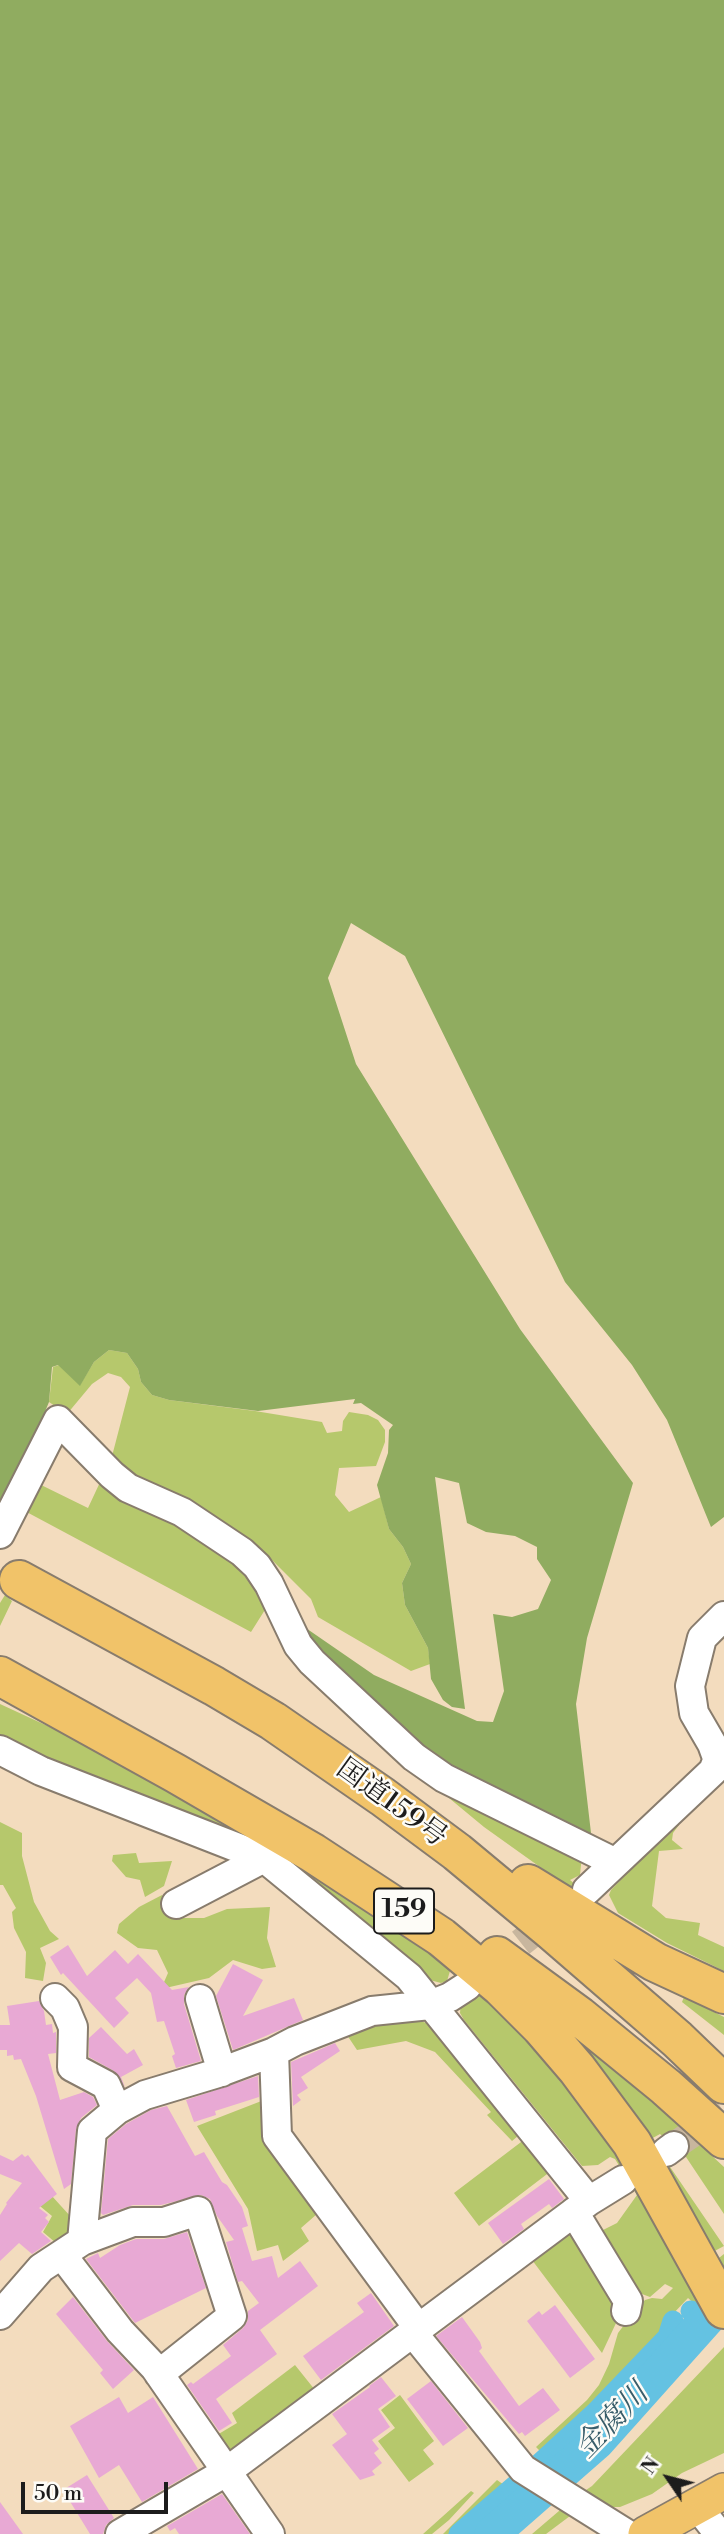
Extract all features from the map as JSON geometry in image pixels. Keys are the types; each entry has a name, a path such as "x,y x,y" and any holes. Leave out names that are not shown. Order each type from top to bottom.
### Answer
{"highway":[{"name":"国道159号","path":"19,1580 273,1721 457,1852 677,2039 724,2084"},
{"name":"159","path":"0,1676 184,1763 324,1843 425,1905 579,2016 666,2087 724,2139"},
{"name":"159","path":"0,1676 313,1853 441,1937 501,1987 541,2027 632,2143 724,2309"},
{"path":"273,1721 575,1914 655,1962 724,1994"}],"main road":[{"path":"646,2534 710,2498"}],"street":[{"path":"0,1534 58,1420 128,1488 182,1512 219,1535 249,1559 269,1584 298,1645 312,1662 414,1757 444,1778 614,1863"},
{"path":"587,1890 713,1771 716,1755 694,1713 690,1686 702,1638 724,1616"},
{"path":"0,1750 41,1771 264,1858 410,1977 582,2206 628,2301 626,2311"},
{"path":"176,1904 264,1858"},
{"path":"270,2534 159,2374 120,2330 72,2248 92,2132 117,2110 145,2095 222,2072 372,2011 430,2005 467,1986"},
{"path":"55,1998 65,2008 73,2027 72,2067 106,2085 117,2110"},
{"path":"200,1999 222,2072"},
{"path":"284,2047 277,2136 416,2331 523,2469 627,2534"},
{"path":"120,2534 226,2472 582,2206 623,2180"},
{"path":"0,2315 41,2268 72,2248 133,2222 164,2222 198,2211 232,2316 159,2374"},
{"path":"710,2498 719,2534"}],"green space":[{"path":"0,0 724,0 724,1517 711,1527 667,1420 632,1365 565,1282 405,956 351,923 328,978 356,1064 520,1329 633,1483 587,1638 576,1704 591,1833 578,1837 444,1769 313,1647 300,1624 374,1675 477,1721 493,1722 504,1691 493,1614 512,1617 538,1609 551,1580 537,1559 537,1547 515,1536 486,1532 467,1523 459,1483 435,1477 465,1709 452,1707 443,1700 431,1679 428,1648 405,1605 402,1583 411,1564 403,1547 389,1529 377,1485 388,1453 389,1430 393,1425 361,1403 353,1404 355,1399 258,1411 169,1400 152,1395 141,1382 138,1369 127,1353 109,1350 94,1362 80,1386 58,1365 52,1367 49,1402 8,1501 0,1513"},
{"path":"109,1350 127,1353 138,1369 141,1382 152,1395 169,1400 322,1422 327,1433 342,1431 343,1421 349,1412 368,1415 378,1420 385,1430 385,1442 376,1466 339,1468 335,1495 349,1512 381,1497 389,1529 403,1547 411,1564 402,1583 405,1605 428,1648 430,1664 411,1671 318,1617 311,1599 268,1556 180,1501 152,1489 111,1460 130,1387 121,1377 108,1373 92,1384 67,1414 49,1402 53,1367 59,1365 80,1385 94,1362"},
{"path":"102,1478 148,1503 246,1565 268,1605 251,1632 21,1509 35,1482 88,1508"},
{"path":"5,1595 12,1601 0,1626 0,1603"},
{"path":"0,1704 132,1765 463,1965 568,2070 697,2275 724,2254 724,2275 696,2305 688,2298 672,2315 663,2333 591,2411 543,2454 536,2447 587,2400 599,2385 609,2364 618,2333 637,2308 645,2300 662,2299 673,2288 665,2284 650,2297 642,2294 630,2283 597,2233 617,2223 637,2195 615,2159 610,2157 598,2165 582,2166 464,2020 460,2013 461,2002 477,1994 453,1968 447,1981 441,1983 426,1979 271,1850 53,1768 0,1736"},
{"path":"426,1779 582,1855 580,1875 570,1880 600,1905 596,1907 484,1827"},
{"path":"679,1819 672,1840 683,1849 659,1851 652,1906 666,1918 700,1923 698,1935 724,1947 724,1971 667,1943 618,1913 609,1895"},
{"path":"0,1822 22,1833 22,1856 34,1902 50,1931 59,1939 40,1948 46,1963 43,1981 25,1978 26,1952 14,1928 12,1912 16,1908 3,1885 0,1885"},
{"path":"136,1853 139,1863 172,1861 164,1886 145,1897 140,1880 126,1877 112,1861 113,1855"},
{"path":"162,1895 174,1917 204,1918 227,1909 270,1907 267,1938 276,1967 262,1969 233,1960 209,1978 161,1989 168,1973 157,1950 138,1948 117,1933 119,1924 139,1907"},
{"path":"684,1997 724,2017 724,2035 682,2002"},
{"path":"418,2020 437,2027 524,2131 512,2141 487,2115 491,2112 435,2052 406,2041 357,2050 343,2029"},
{"path":"563,2028 669,2116 724,2167 724,2214 684,2154 660,2134 651,2139 724,2246 709,2254"},
{"path":"264,2100 266,2141 317,2214 301,2228 309,2241 283,2261 278,2245 257,2251 248,2209 197,2126"},
{"path":"529,2136 555,2168 479,2226 454,2193"},
{"path":"18,2188 51,2195 81,2228 56,2243 43,2232 52,2216"},
{"path":"576,2227 611,2286 617,2321 602,2353 532,2260"},
{"path":"724,2347 724,2453 682,2473 652,2494 620,2507 609,2507 580,2494 592,2486"},
{"path":"295,2365 319,2395 232,2458 212,2438 237,2423 232,2413"},
{"path":"400,2395 434,2441 423,2450 434,2464 409,2482 378,2441 395,2428 381,2410"},
{"path":"497,2480 507,2487 451,2534 443,2534"},
{"path":"471,2491 474,2493 449,2520 432,2534 423,2534"},
{"path":"566,2505 578,2510 546,2534 532,2534"}],"building":[{"path":"68,1945 87,1976 115,1950 128,1964 138,1954 172,1990 189,1987 184,1995 184,2004 201,2061 176,2068 172,2056 175,2054 164,2021 157,2022 151,1993 137,1978 115,1998 129,2013 114,2028 63,1973 61,1975 50,1957"},
{"path":"233,1964 263,1980 243,2016 294,1998 303,2020 233,2050 216,1996"},
{"path":"39,2001 46,2025 52,2024 53,2033 56,2032 56,2053 48,2054 60,2100 84,2092 93,2097 97,2105 81,2118 76,2129 71,2184 64,2189 36,2096 21,2059 14,2060 13,2055 7,2056 7,2050 0,2050 0,2025 10,2025 7,2006"},
{"path":"101,2027 127,2054 134,2049 143,2065 121,2077 125,2087 114,2071 89,2057 89,2038"},
{"path":"335,2043 340,2051 301,2077 308,2088 297,2095 301,2100 293,2106 291,2062"},
{"path":"258,2076 259,2097 215,2111 216,2115 194,2122 186,2100"},
{"path":"167,2106 195,2156 204,2152 222,2182 242,2207 248,2226 242,2228 252,2261 272,2256 278,2278 300,2261 318,2286 260,2330 277,2354 216,2399 232,2423 219,2431 187,2385 191,2382 193,2384 231,2356 223,2345 243,2328 248,2320 248,2311 259,2303 242,2281 238,2282 226,2242 234,2240 217,2216 210,2199 201,2195 161,2205 133,2205 103,2215 101,2213 108,2139 126,2124 151,2110"},
{"path":"22,2154 25,2157 28,2155 57,2194 39,2208 48,2215 45,2218 49,2222 41,2232 51,2241 32,2254 19,2243 0,2261 0,2215 22,2183 0,2174 0,2155 13,2161"},
{"path":"549,2179 564,2199 552,2208 549,2204 521,2224 524,2229 503,2244 488,2223"},
{"path":"187,2232 206,2288 135,2323 86,2259 98,2253 100,2258 120,2245 136,2239 164,2239"},
{"path":"371,2293 394,2326 321,2380 303,2356 364,2312 357,2303"},
{"path":"73,2297 107,2341 134,2370 113,2389 100,2373 103,2370 56,2314"},
{"path":"555,2305 595,2359 570,2378 527,2321 539,2311 542,2315"},
{"path":"462,2317 480,2342 482,2348 479,2351 519,2406 543,2388 560,2410 525,2436 522,2432 519,2434 436,2336"},
{"path":"381,2377 396,2396 378,2409 390,2427 372,2440 379,2449 374,2453 382,2463 372,2471 375,2475 360,2480 332,2445 347,2434 332,2414"},
{"path":"431,2381 468,2428 443,2446 407,2399"},
{"path":"119,2397 128,2413 153,2397 198,2469 142,2502 119,2465 99,2478 70,2426"},
{"path":"87,2475 114,2518 106,2525 103,2534 90,2534 63,2490"},
{"path":"222,2494 250,2534 179,2534 175,2528 170,2531 167,2526"},
{"path":"0,2502 23,2534 0,2534"}],"waterway":[{"name":"金腐川","path":"492,2534 597,2442 724,2300"},
{"path":"691,2311 704,2322"},
{"path":"459,2534 595,2413 668,2337 673,2321"}],"tunnel":[{"path":"488,1969 558,1913"},
{"path":"674,2146 724,2112"}]}
